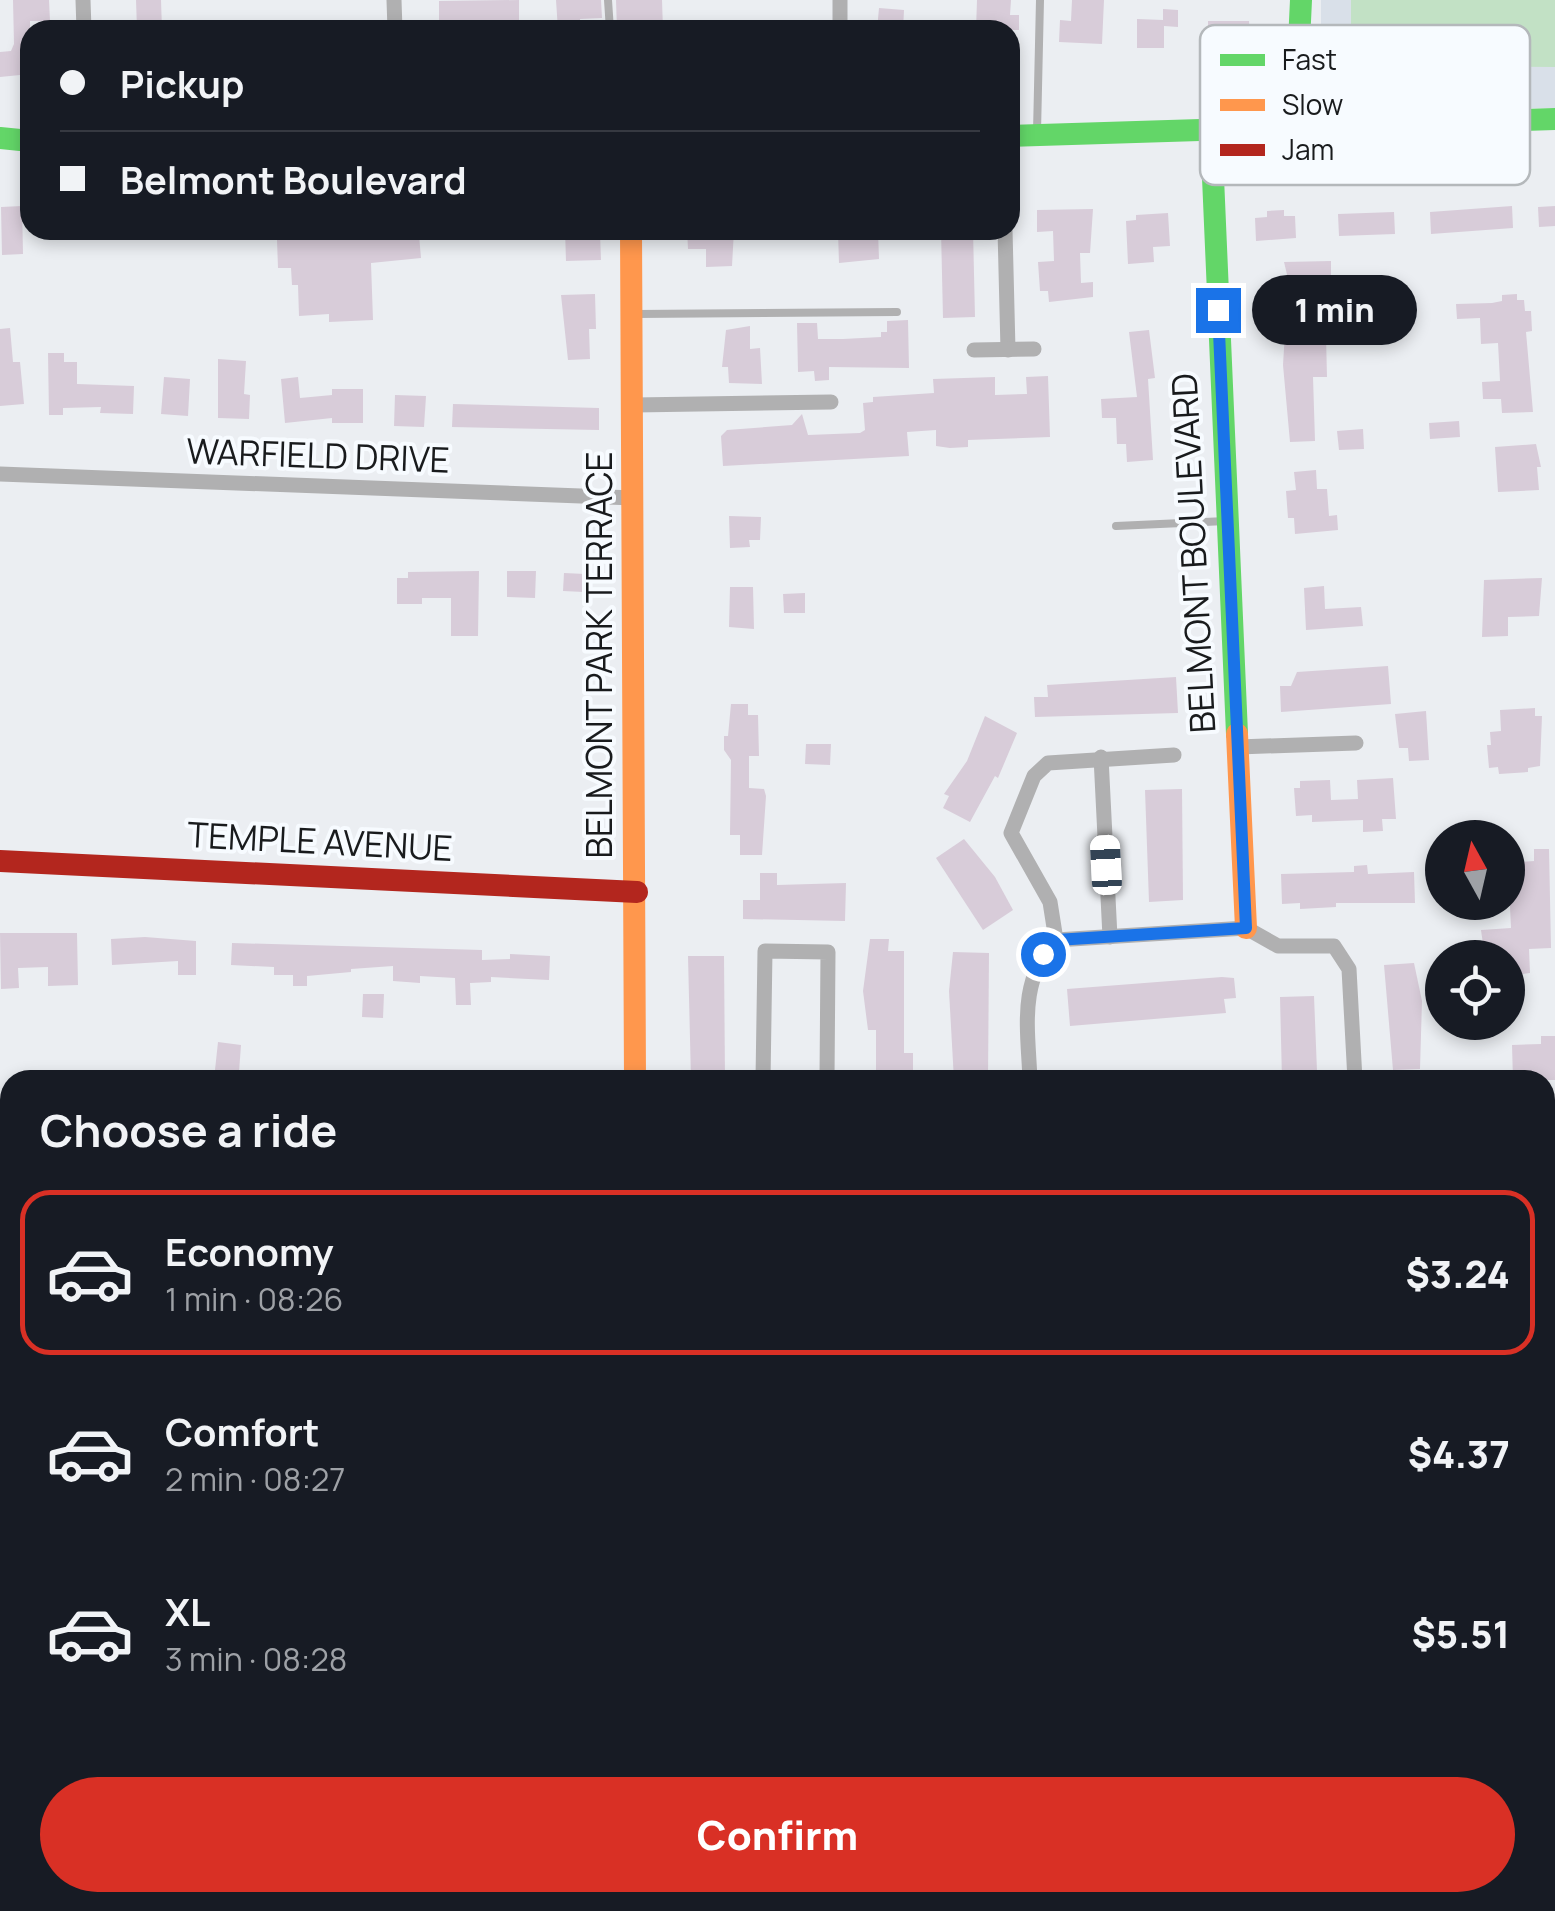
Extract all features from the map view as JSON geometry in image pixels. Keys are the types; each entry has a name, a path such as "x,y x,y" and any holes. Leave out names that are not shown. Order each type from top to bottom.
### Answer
{"street":[{"path":"1300,25 1301,0"},
{"path":"1530,120 1555,119"},
{"path":"1020,136 1200,131"},
{"name":"BELMONT BOULEVARD","path":"1213,185 1246,928"},
{"name":"BELMONT PARK TERRACE","path":"630,240 635,1070"},
{"path":"1005,240 1008,350"},
{"path":"974,350 1034,350"},
{"path":"634,404 831,402"},
{"name":"WARFIELD DRIVE","path":"0,474 634,498"},
{"path":"1238,747 1356,743"},
{"path":"1056,940 1050,902 1013,840 1012,827 1041,768 1056,760 1174,755"},
{"path":"1101,757 1110,937"},
{"name":"TEMPLE AVENUE","path":"0,861 637,892"},
{"path":"1030,1070 1029,984 1036,964 1056,940 1246,928 1278,946 1340,950 1350,969 1355,1070"},
{"path":"763,1070 765,951 828,952 827,1070"}],"lane":[{"path":"1037,136 1040,0"},
{"path":"632,314 897,312"},
{"path":"1116,526 1226,521"}],"shaded area":[{"path":"1321,0 1555,0 1555,108 1530,108 1530,25 1321,25"}],"green space":[{"path":"1351,0 1555,0 1555,67 1530,67 1530,25 1351,25"}],"building":[{"path":"13,0 49,0 50,20 20,20 20,75 0,77 0,52 11,51"},
{"path":"136,0 161,0 162,20 137,20"},
{"path":"519,0 519,20 439,20 439,1"},
{"path":"556,0 601,0 602,18 557,20"},
{"path":"616,0 662,0 663,20 617,20"},
{"path":"977,0 1011,0 1010,15 1019,15 1019,20 976,20"},
{"path":"1072,0 1104,0 1102,44 1059,42 1060,20 1071,21"},
{"path":"879,8 904,10 904,20 878,20"},
{"path":"1163,9 1178,10 1178,27 1164,26 1164,48 1137,48 1137,19 1163,20"},
{"path":"1208,21 1249,21 1249,25 1208,25"},
{"path":"20,206 23,254 2,255 1,207"},
{"path":"1512,206 1513,228 1431,234 1430,212"},
{"path":"1555,206 1555,226 1539,227 1538,207"},
{"path":"1093,209 1090,253 1080,253 1081,283 1093,282 1093,297 1049,302 1048,291 1040,291 1038,262 1054,261 1053,231 1037,232 1037,210"},
{"path":"1284,210 1284,216 1295,216 1296,238 1256,241 1255,218 1267,217 1267,211"},
{"path":"1394,212 1395,234 1339,236 1338,214"},
{"path":"1168,213 1170,246 1153,247 1154,262 1128,264 1126,221 1136,220 1136,215"},
{"path":"277,240 419,240 421,258 371,263 373,320 329,322 329,314 299,316 298,285 292,285 291,268 278,268"},
{"path":"565,240 600,240 601,260 566,261"},
{"path":"688,240 733,240 732,266 706,267 706,249 688,249"},
{"path":"838,240 878,240 879,259 839,263"},
{"path":"941,240 973,240 975,317 943,318"},
{"path":"1331,261 1331,292 1291,291 1284,262"},
{"path":"595,294 596,329 589,329 590,359 568,360 561,295"},
{"path":"1517,294 1517,300 1524,300 1525,311 1531,311 1532,331 1526,332 1533,412 1502,413 1501,399 1483,399 1482,382 1500,381 1498,343 1481,344 1480,318 1457,319 1456,304 1492,303 1502,301 1502,295"},
{"path":"1286,316 1308,316 1308,336 1326,336 1327,377 1313,377 1315,441 1290,442 1283,365"},
{"path":"908,320 909,368 829,367 829,380 815,381 814,371 798,372 797,323 817,323 818,339 843,339 881,337 881,332 887,332 887,321"},
{"path":"750,326 750,349 760,348 762,384 729,383 728,367 722,367 726,330"},
{"path":"10,328 13,362 20,362 24,404 0,406 0,329"},
{"path":"1149,330 1155,378 1148,379 1153,460 1127,462 1126,444 1117,444 1116,418 1102,418 1101,399 1137,397 1129,332"},
{"path":"48,353 64,353 64,362 77,362 77,384 134,386 133,414 100,413 101,407 63,408 63,415 49,415"},
{"path":"218,359 246,361 244,394 250,395 249,419 218,418"},
{"path":"1048,376 1050,437 968,440 968,447 950,448 936,446 936,430 907,432 909,456 723,466 721,436 727,430 792,425 802,414 808,435 860,433 865,430 863,403 873,402 873,397 934,393 933,379 995,377 995,395 1027,394 1026,377"},
{"path":"164,377 190,379 188,416 161,414"},
{"path":"298,377 300,398 332,395 332,389 363,389 363,423 332,423 332,418 285,423 281,379"},
{"path":"395,395 426,396 424,427 394,426"},
{"path":"453,404 599,408 599,430 452,427"},
{"path":"1459,421 1460,437 1430,439 1429,423"},
{"path":"1363,429 1364,449 1339,450 1337,431"},
{"path":"1536,444 1541,467 1537,467 1539,490 1498,492 1495,447"},
{"path":"1316,470 1317,489 1327,489 1329,516 1337,515 1338,530 1295,534 1294,518 1288,518 1286,491 1296,490 1294,472"},
{"path":"729,516 761,517 760,540 749,540 750,547 730,548"},
{"path":"479,571 478,636 451,636 451,598 422,598 422,604 397,604 397,578 408,578 408,572"},
{"path":"507,571 536,571 535,598 507,597"},
{"path":"564,573 585,574 584,592 563,591"},
{"path":"1542,578 1539,616 1508,617 1508,636 1482,637 1484,580"},
{"path":"1324,586 1325,609 1361,607 1363,626 1306,630 1304,588"},
{"path":"730,587 753,587 754,629 729,627"},
{"path":"805,593 805,613 784,613 783,594"},
{"path":"1388,666 1391,704 1281,712 1280,686 1291,686 1297,672"},
{"path":"1176,677 1178,713 1035,717 1034,697 1048,697 1047,685"},
{"path":"731,704 748,704 748,715 758,715 759,756 749,756 749,788 764,789 766,796 762,855 740,855 740,835 730,835 731,760 724,750 724,736 728,736"},
{"path":"1535,708 1535,716 1542,716 1540,766 1528,768 1528,772 1499,774 1498,767 1489,768 1487,745 1491,745 1490,732 1501,731 1500,710"},
{"path":"1426,711 1429,760 1409,761 1408,748 1399,748 1395,714"},
{"path":"985,716 1017,733 998,778 995,776 970,822 943,808 949,796 944,794 967,761"},
{"path":"806,744 831,744 830,765 805,764"},
{"path":"1393,778 1396,819 1382,819 1383,831 1363,832 1363,820 1312,822 1312,815 1296,816 1294,788 1300,788 1300,781 1330,780 1331,800 1358,799 1357,780"},
{"path":"1182,789 1183,900 1149,902 1145,790"},
{"path":"964,839 995,877 1013,910 983,930 936,858"},
{"path":"1534,849 1549,849 1551,948 1529,949 1530,973 1525,974 1525,940 1482,940 1481,930 1511,928 1511,920 1525,920 1525,862 1534,861"},
{"path":"1367,865 1368,874 1414,872 1415,903 1336,903 1336,907 1300,909 1300,903 1282,904 1281,874 1354,872 1354,866"},
{"path":"760,873 777,873 777,885 846,883 845,921 743,919 743,900 760,900"},
{"path":"0,933 77,933 78,985 48,986 48,967 18,968 19,988 1,989"},
{"path":"111,939 196,941 196,975 178,975 178,961 112,965"},
{"path":"870,939 889,939 888,951 904,951 904,1053 913,1053 913,1070 876,1070 876,1030 868,1030 863,991"},
{"path":"232,943 482,950 482,960 510,959 510,954 550,956 549,980 491,977 491,982 470,983 471,1005 456,1005 455,978 420,976 420,983 393,981 393,966 307,976 307,986 293,986 293,975 274,975 274,967 231,965"},
{"path":"953,952 989,953 988,1070 953,1070 949,991"},
{"path":"688,956 724,956 725,1070 691,1070"},
{"path":"1414,963 1422,1001 1420,1069 1393,1070 1384,965"},
{"path":"1234,978 1236,998 1224,999 1226,1013 1070,1026 1067,989"},
{"path":"363,994 384,994 383,1018 362,1017"},
{"path":"1314,996 1317,1070 1282,1070 1280,997"},
{"path":"1541,1036 1555,1036 1555,1070 1513,1070 1512,1045 1541,1044"},
{"path":"218,1042 241,1045 239,1070 215,1070"}],"traffic: fast":[{"path":"1300,25 1301,0"},
{"path":"1530,120 1555,119"},
{"path":"1020,136 1200,130"},
{"path":"0,138 20,140"},
{"path":"1213,185 1237,734"}],"traffic: slow":[{"path":"631,240 635,1070"},
{"path":"1237,734 1246,928"}],"traffic: jam":[{"path":"0,861 637,892"}],"route":[{"path":"1043,954 1056,940 1246,928 1228,608 1218,310"}]}
